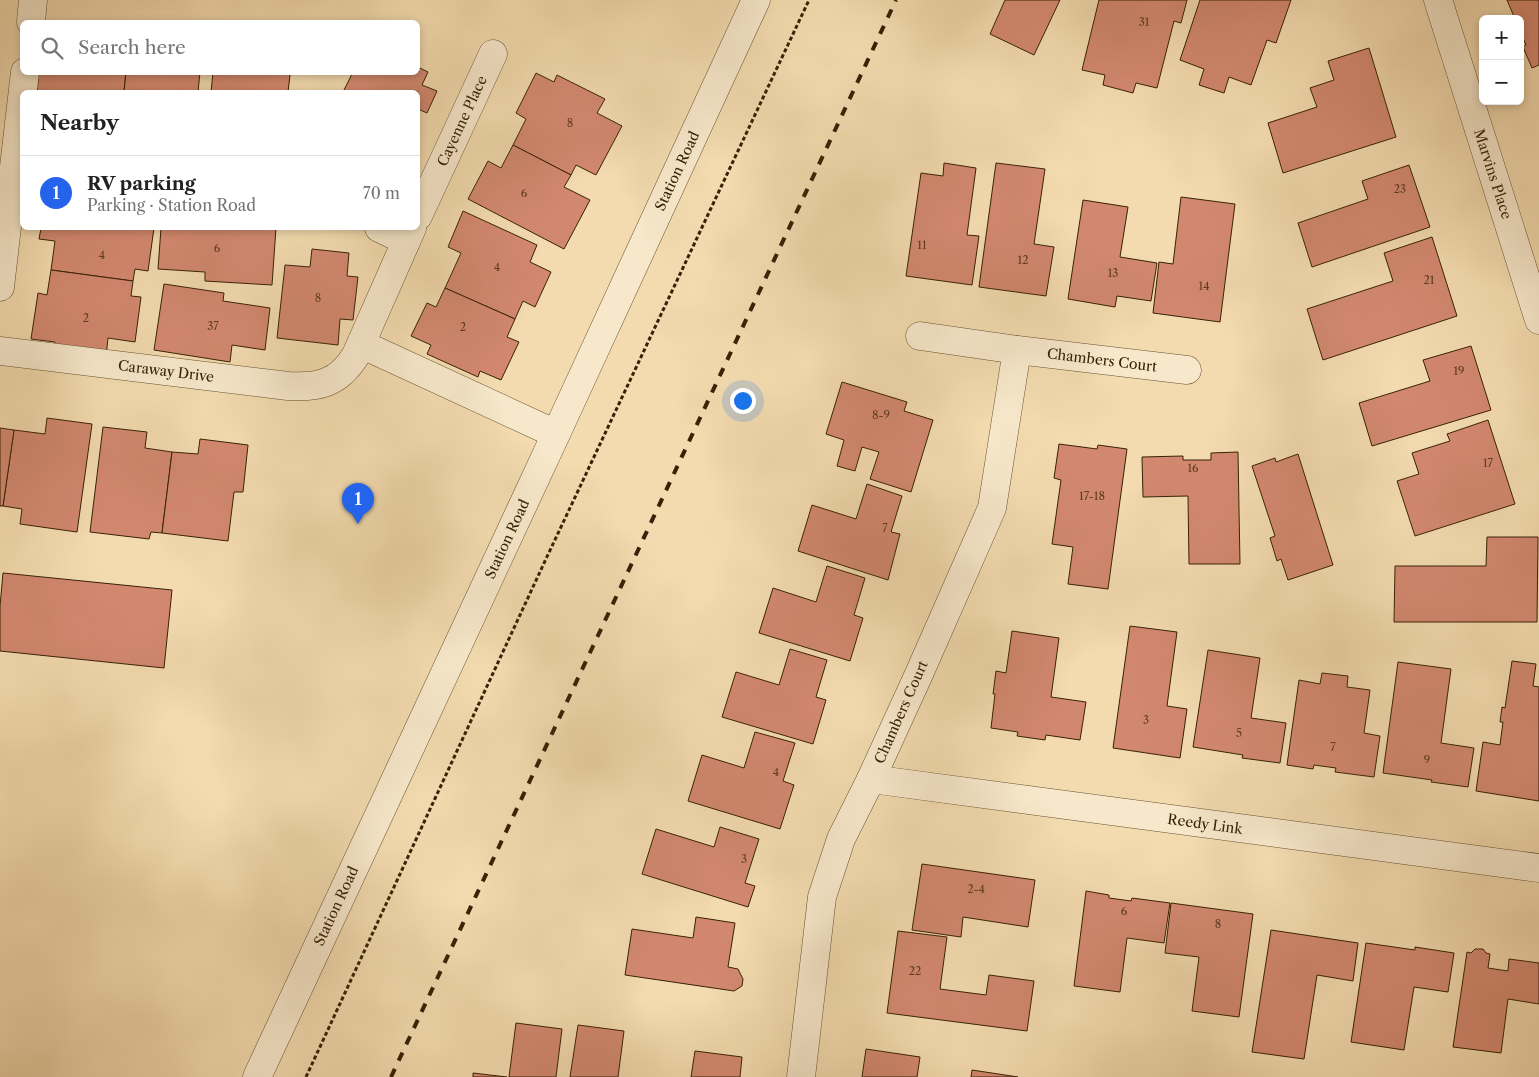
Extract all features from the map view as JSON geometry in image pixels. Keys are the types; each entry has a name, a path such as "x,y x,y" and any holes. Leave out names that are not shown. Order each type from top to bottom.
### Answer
{"street":[{"path":"31,20 33,0"},
{"name":"Station Road","path":"257,1077 756,0"},
{"name":"Marvins Place","path":"1438,0 1539,320"},
{"name":"Cayenne Place","path":"420,212 493,54"},
{"path":"24,90 25,75"},
{"path":"0,287 20,138"},
{"path":"389,230 409,234 361,344 556,434"},
{"name":"Chambers Court","path":"920,336 1017,350 1187,370"},
{"name":"Caraway Drive","path":"0,351 288,386 314,386 331,380 347,368 361,344"},
{"name":"Chambers Court","path":"801,1077 822,897 841,839 871,780 992,508 1017,350"},
{"name":"Reedy Link","path":"871,780 1539,868"}],"path":[{"path":"306,1077 541,570 809,0"}],"building":[{"path":"1005,0 1060,0 1034,55 990,34"},
{"path":"1099,0 1187,0 1181,23 1174,21 1157,88 1136,83 1133,93 1103,85 1105,75 1082,70"},
{"path":"1200,0 1291,0 1276,43 1267,40 1251,85 1229,77 1224,93 1199,85 1204,69 1180,60"},
{"path":"1507,0 1539,0 1539,65 1532,68 1524,49 1526,45 1524,40 1524,15 1513,15"},
{"path":"1369,48 1396,137 1283,173 1268,123 1317,107 1310,88 1334,80 1328,61"},
{"path":"420,68 428,72 422,85 437,91 427,113 420,110 420,90 344,90 352,75 420,75"},
{"path":"536,73 554,82 557,75 605,99 597,113 622,126 596,175 576,165 571,175 513,145 526,119 516,113"},
{"path":"39,75 126,75 124,90 37,90"},
{"path":"126,75 200,75 198,90 124,90"},
{"path":"213,75 290,75 288,90 211,90"},
{"path":"513,145 571,175 564,187 590,200 564,249 468,199 488,161 501,168"},
{"path":"944,163 976,168 967,235 979,236 972,285 906,276 921,173 943,176"},
{"path":"996,163 1045,169 1034,244 1054,247 1046,296 979,287"},
{"path":"1409,165 1430,227 1312,267 1298,223 1368,199 1362,181"},
{"path":"1181,197 1235,204 1220,322 1153,313 1159,262 1173,264"},
{"path":"1083,200 1128,207 1120,257 1157,263 1151,301 1117,296 1115,307 1068,299"},
{"path":"463,211 537,245 530,262 551,272 535,307 523,301 515,319 445,288 461,253 448,247"},
{"path":"41,230 154,230 148,271 135,269 133,281 51,270 55,241 39,239"},
{"path":"161,230 276,230 272,285 205,281 205,272 158,269"},
{"path":"1432,237 1457,316 1323,360 1307,309 1393,281 1384,253"},
{"path":"312,249 349,253 347,276 358,277 353,320 340,319 338,345 277,338 285,265 310,267"},
{"path":"51,270 133,281 131,296 141,297 135,342 108,338 106,357 54,350 55,342 31,339 38,293 47,295"},
{"path":"164,284 224,293 223,301 270,308 265,350 232,345 230,362 154,350"},
{"path":"445,288 515,319 507,337 519,342 501,380 480,371 478,377 427,354 431,345 411,336 427,303 436,307"},
{"path":"1471,346 1491,410 1372,446 1359,403 1430,381 1423,360"},
{"path":"842,382 907,402 904,411 933,420 911,492 870,479 879,452 862,447 855,471 837,466 844,440 826,434"},
{"path":"47,418 92,424 77,532 20,524 22,509 3,506 14,430 45,434"},
{"path":"1488,420 1515,504 1415,536 1397,481 1419,474 1412,453 1450,441 1447,434"},
{"path":"103,427 147,432 145,448 172,452 162,533 151,532 149,539 90,532"},
{"path":"0,428 14,430 3,506 0,506"},
{"path":"200,439 248,445 243,492 234,492 228,541 162,533 172,452 198,454"},
{"path":"1059,444 1097,449 1098,445 1127,449 1108,589 1068,584 1073,547 1052,544 1061,480 1054,478"},
{"path":"1238,452 1240,564 1189,564 1188,496 1143,497 1142,457 1183,456 1183,460 1211,460 1211,453"},
{"path":"1298,454 1333,565 1288,580 1281,559 1277,561 1270,538 1275,536 1252,466 1275,458 1276,462"},
{"path":"867,484 902,496 891,532 900,534 888,580 798,551 812,505 856,519"},
{"path":"1487,537 1538,537 1537,622 1394,622 1395,566 1486,566"},
{"path":"827,566 865,578 854,615 863,618 850,661 759,633 773,588 816,602"},
{"path":"3,573 172,590 164,668 0,651 0,606"},
{"path":"1130,626 1177,632 1167,706 1187,709 1180,758 1113,748"},
{"path":"1012,631 1059,638 1051,697 1086,702 1080,740 1046,735 1045,740 1017,736 1018,732 991,728 996,671 1006,673"},
{"path":"790,649 827,660 816,697 826,700 813,744 722,717 736,672 779,685"},
{"path":"1208,650 1260,658 1251,718 1286,723 1280,763 1242,758 1243,755 1193,747"},
{"path":"1512,661 1536,664 1533,686 1539,687 1539,801 1476,791 1483,742 1500,745 1503,722 1500,722 1502,707 1505,708"},
{"path":"1398,662 1451,669 1441,743 1474,748 1468,787 1383,773"},
{"path":"1322,673 1348,676 1347,687 1370,690 1364,733 1380,736 1374,777 1335,772 1336,768 1314,765 1313,769 1287,765 1299,680 1320,684"},
{"path":"755,732 795,743 783,781 794,785 780,829 688,801 702,755 744,768"},
{"path":"720,827 759,839 745,883 755,886 748,907 642,874 656,829 714,847"},
{"path":"922,864 1035,880 1028,927 963,917 961,937 912,930"},
{"path":"1086,891 1109,895 1109,898 1131,901 1132,898 1170,903 1164,943 1127,938 1120,992 1074,986"},
{"path":"1171,903 1253,914 1239,1017 1192,1011 1199,957 1165,953"},
{"path":"696,917 735,923 728,967 738,969 743,979 742,986 734,991 625,975 632,929 693,938"},
{"path":"1271,930 1358,943 1353,981 1317,975 1304,1059 1252,1052"},
{"path":"898,931 947,937 940,989 986,995 989,975 1034,981 1027,1031 887,1013"},
{"path":"1366,943 1415,950 1415,947 1454,953 1448,992 1414,987 1404,1050 1351,1042"},
{"path":"1475,949 1483,949 1486,953 1490,954 1488,968 1508,971 1509,959 1539,963 1539,1004 1508,999 1501,1053 1453,1047 1467,952 1471,953"},
{"path":"516,1023 562,1029 556,1077 509,1077"},
{"path":"578,1025 624,1031 618,1077 570,1077"},
{"path":"866,1049 920,1057 917,1077 862,1077"},
{"path":"695,1051 742,1057 740,1077 691,1077"},
{"path":"972,1070 1018,1077 971,1077"},
{"path":"473,1073 507,1077 473,1077"}],"railway":[{"path":"391,1077 896,0"}],"place":[{"name":"RV parking","path":"358,524"}]}
